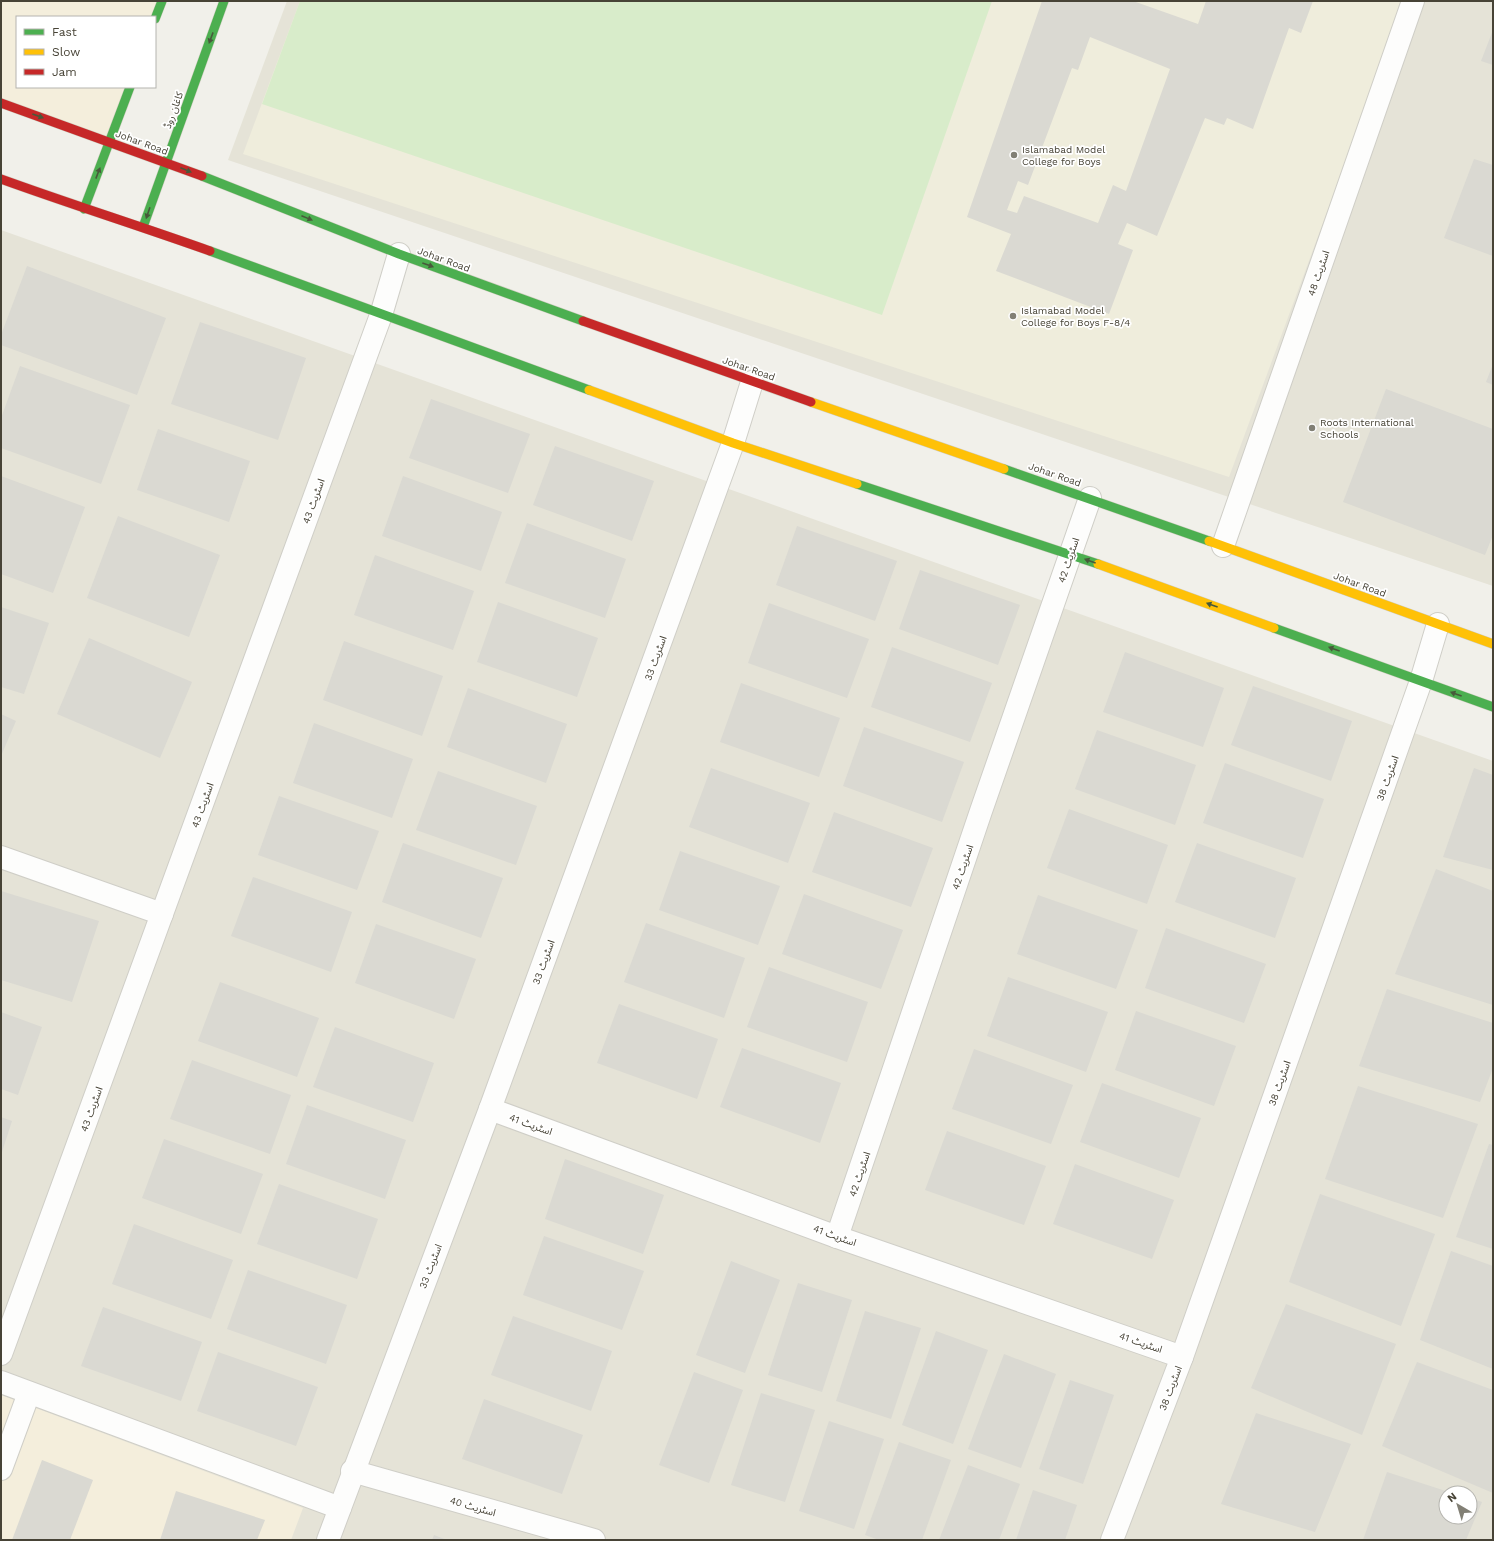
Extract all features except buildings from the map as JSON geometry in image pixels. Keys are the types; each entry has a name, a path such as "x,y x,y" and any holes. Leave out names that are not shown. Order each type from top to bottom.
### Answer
{"street":[{"path":"156,16 162,1"},
{"name":"کاغان روڈ","path":"143,227 224,1"},
{"name":"اسٹریٹ 48","path":"1223,546 1413,1"},
{"path":"84,209 130,88"},
{"name":"Johar Road","path":"1,103 166,162 399,254 752,382 1090,498 1493,644"},
{"path":"1,179 84,209 143,227 733,443 1070,554 1493,707"},
{"name":"اسٹریٹ 43","path":"1,1354 381,315 399,254"},
{"name":"اسٹریٹ 33","path":"328,1540 352,1471 490,1109 733,443 752,382"},
{"name":"اسٹریٹ 42","path":"837,1237 1090,498"},
{"name":"اسٹریٹ 38","path":"1112,1540 1182,1356 1421,681 1438,624"},
{"path":"1,857 162,914"},
{"name":"اسٹریٹ 41","path":"490,1109 837,1237 1182,1356"},
{"path":"1,1382 340,1508"},
{"path":"1,1469 29,1393"},
{"name":"اسٹریٹ 40","path":"352,1471 594,1540"}],"shaded area":[{"path":"1,1 160,1 154,16 16,16 16,88 128,88 108,142 1,103"},
{"name":"Islamabad Model College for Boys F-8/4","path":"287,1 1493,1 1493,586 228,160"},
{"name":"Islamabad Model College for Boys F-8/4","path":"300,1 1405,1 1229,477 243,154"},
{"path":"1,230 1493,761 1493,1540 1,1540"},
{"path":"1,1395 303,1508 291,1540 1,1540"}],"green space":[{"path":"300,1 992,1 882,315 262,104"}],"traffic: fast":[{"path":"156,16 162,1"},
{"path":"143,227 224,1"},
{"path":"84,209 130,88"},
{"path":"202,176 399,254 583,321"},
{"path":"210,251 589,390"},
{"path":"1004,469 1209,541"},
{"path":"857,484 1098,564"},
{"path":"1274,628 1493,707"}],"traffic: slow":[{"path":"589,390 733,443 857,484"},
{"path":"811,402 1004,469"},
{"path":"1209,541 1493,644"},
{"path":"1098,564 1274,628"}],"traffic: jam":[{"path":"1,103 202,176"},
{"path":"1,179 210,251"},
{"path":"583,321 811,402"}],"place":[{"name":"Islamabad Model College for Boys","path":"1014,155"},
{"name":"Islamabad Model College for Boys F-8/4","path":"1013,316"},
{"name":"Roots International Schools","path":"1312,428"}]}
